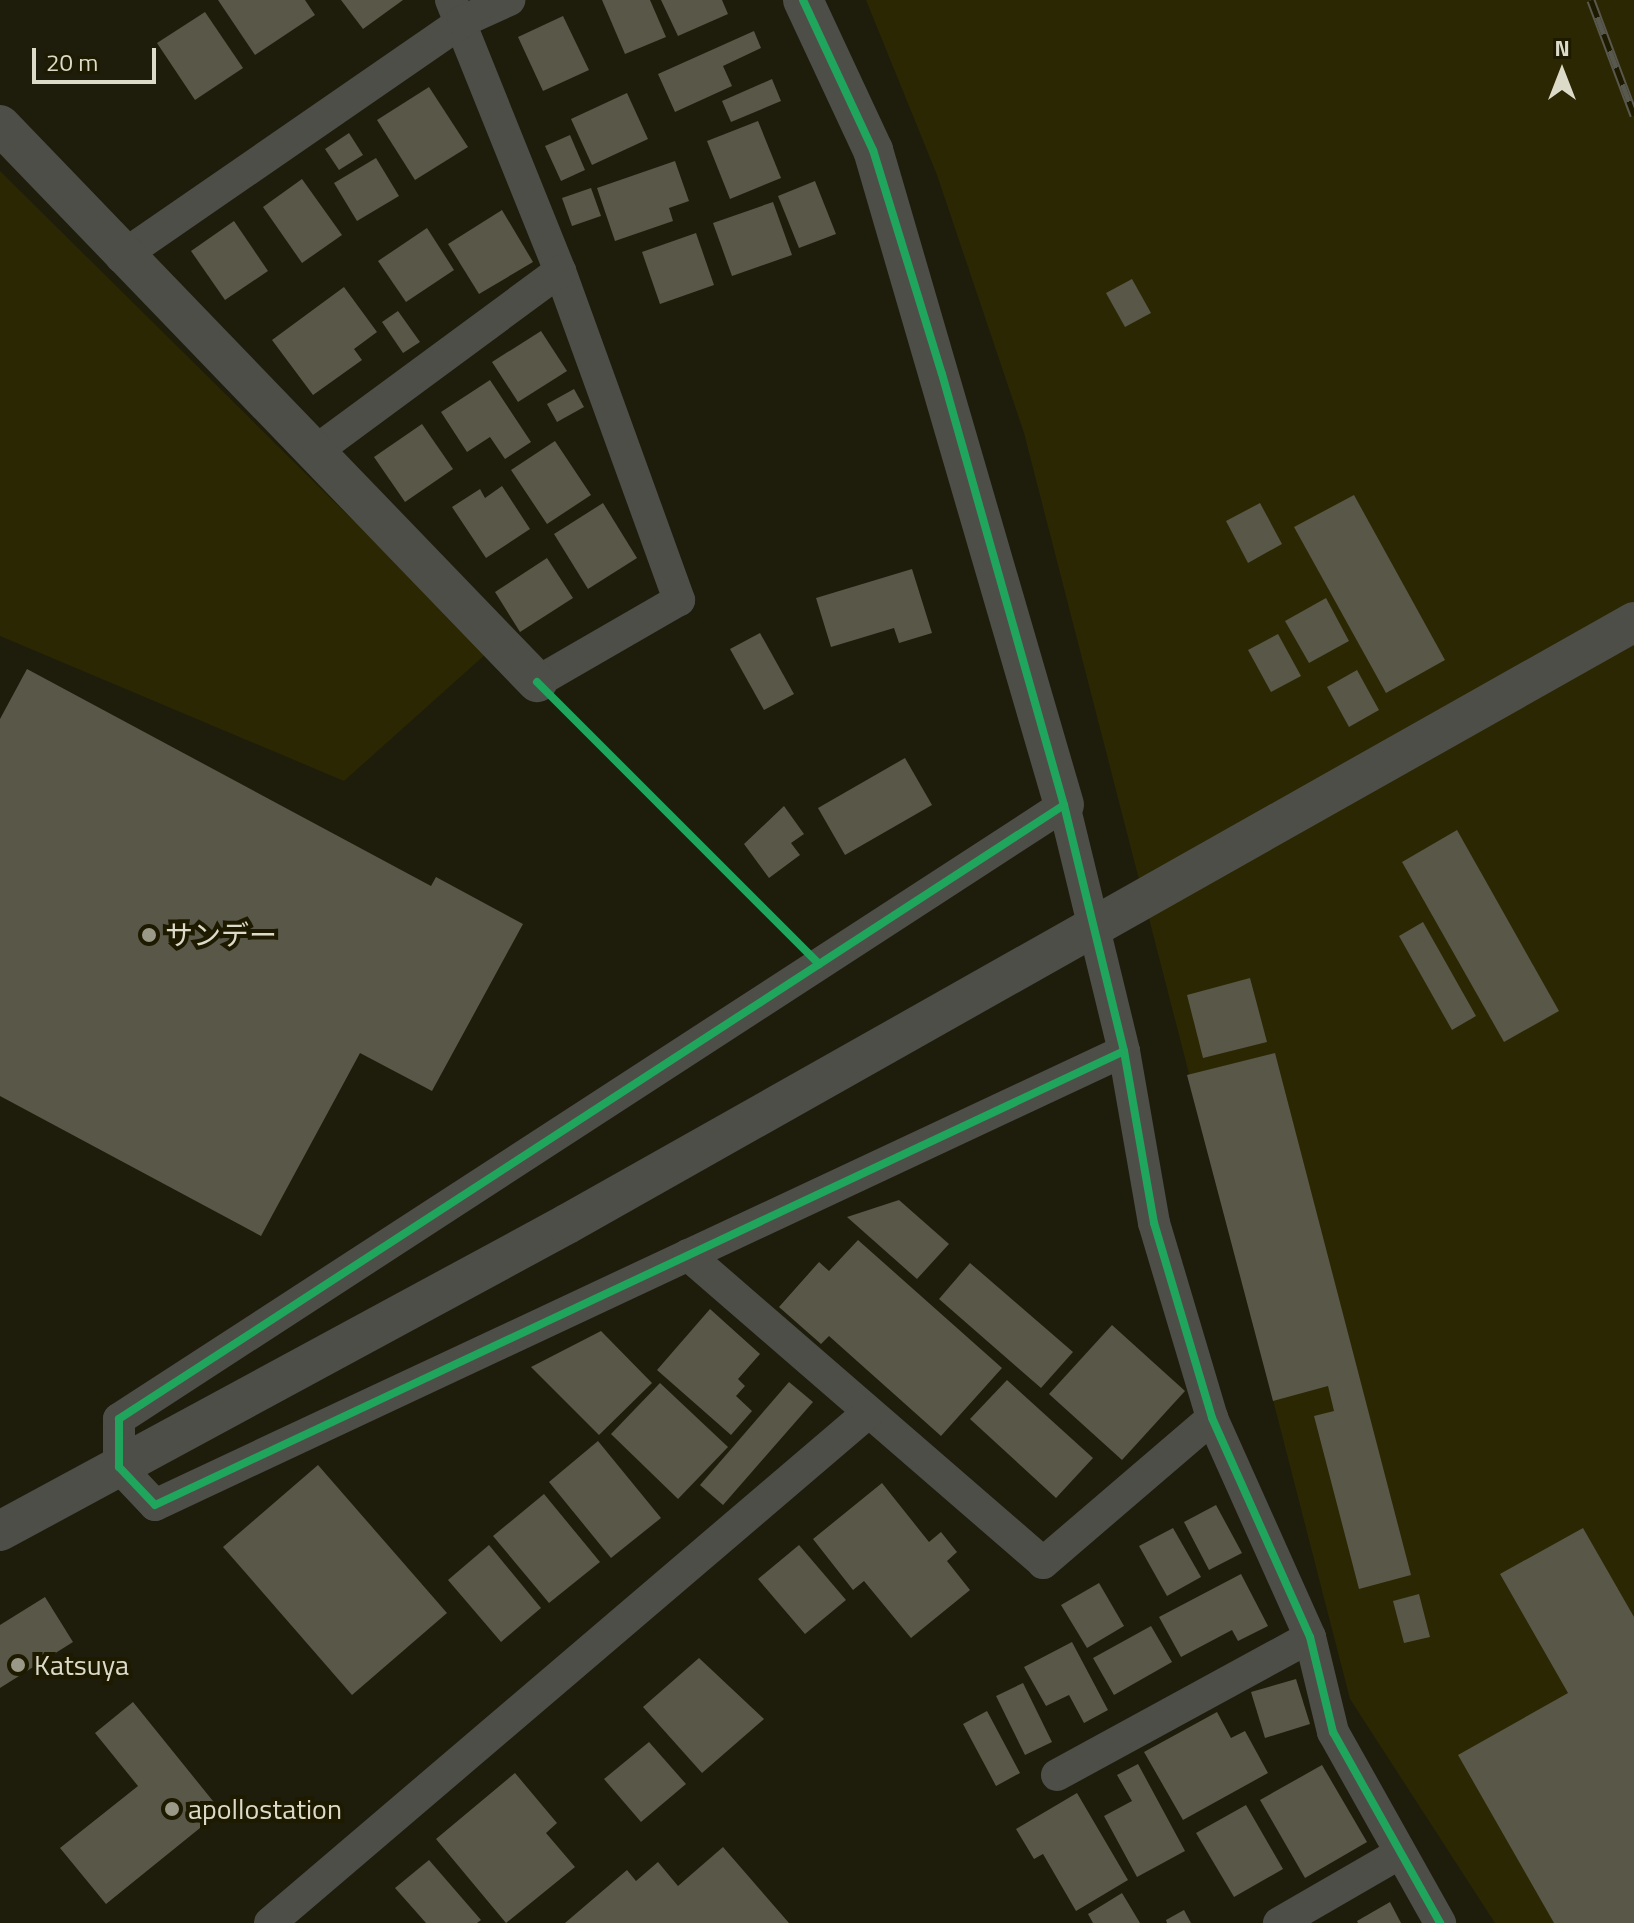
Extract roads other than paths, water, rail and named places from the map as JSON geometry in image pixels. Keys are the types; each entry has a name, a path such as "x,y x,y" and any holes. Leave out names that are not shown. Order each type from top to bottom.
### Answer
{"street":[{"path":"121,257 457,11 509,0"},
{"path":"803,0 873,150 1064,805 1124,1051 1154,1223 1212,1418 1310,1637 1333,1732 1440,1923"},
{"path":"0,125 121,257 537,682 679,600 560,271 457,11"},
{"path":"313,453 560,271"},
{"path":"0,1531 1049,951 1634,622"},
{"path":"1064,805 119,1419 119,1467 155,1505 1124,1051"},
{"path":"688,1255 1043,1563 1212,1418"},
{"path":"270,1923 869,1412"},
{"path":"1057,1775 1310,1637"},
{"path":"1279,1923 1400,1853"}],"railway":[{"path":"1591,0 1634,115"}],"place":[{"name":"サンデー","path":"149,935"},
{"name":"Katsuya","path":"18,1665"},
{"name":"apollostation","path":"172,1809"}]}
